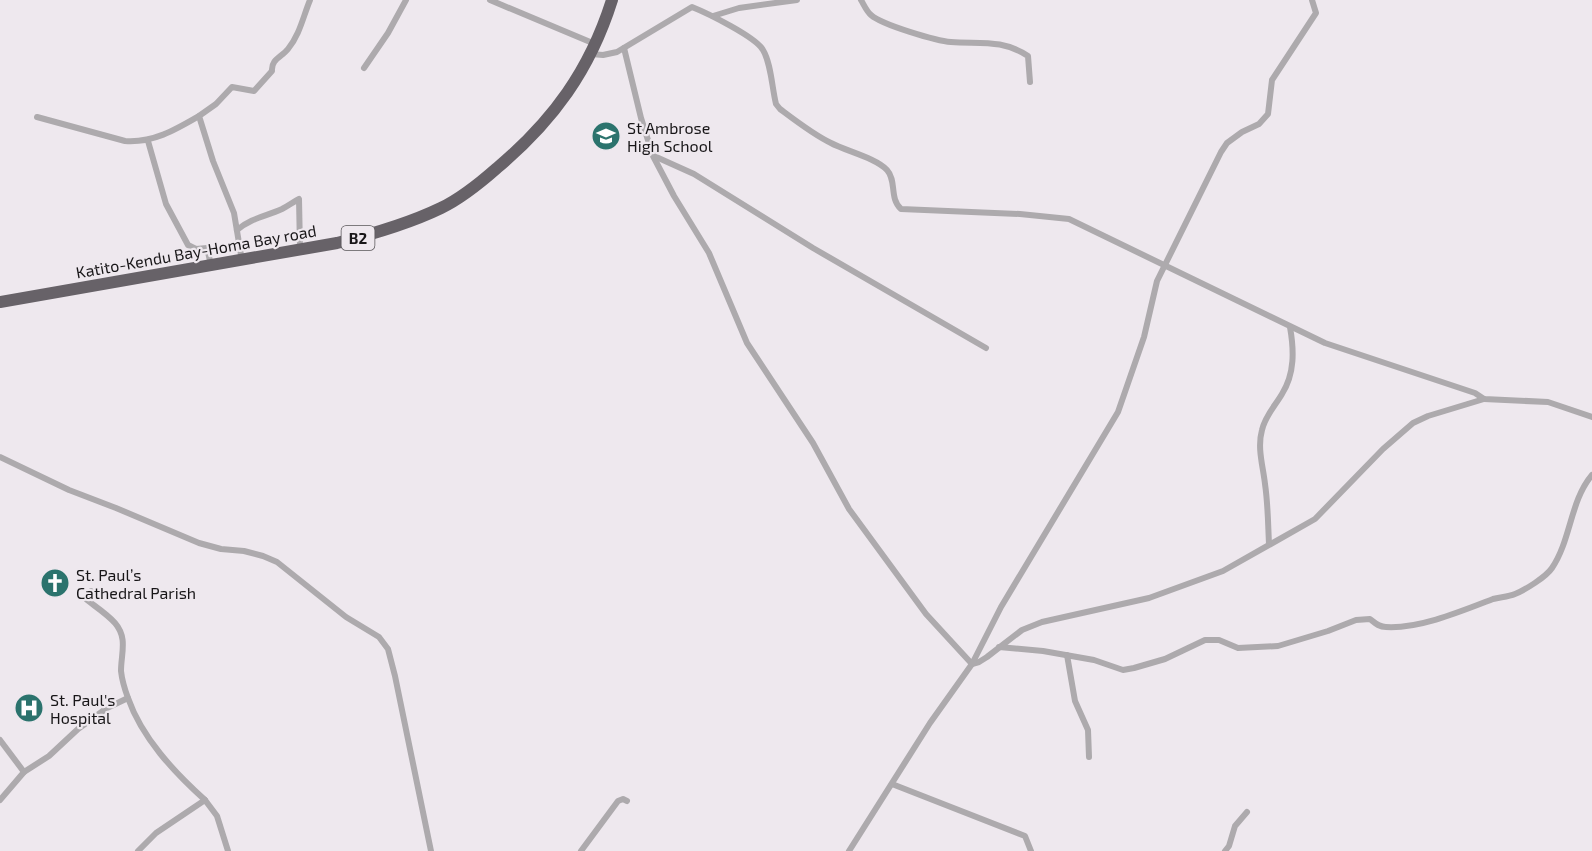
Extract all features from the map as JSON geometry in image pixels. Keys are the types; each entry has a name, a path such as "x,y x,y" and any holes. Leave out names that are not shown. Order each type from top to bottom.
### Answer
{"highway":[{"name":"Katito-Kendu Bay-Homa Bay road","path":"0,302 337,243 407,223 444,207 474,188 543,126 568,94 594,49 612,0"}],"street":[{"path":"37,117 124,141 148,141 199,116 216,104 232,87 254,91 258,89 272,71 276,59 290,47 300,30 310,0"},
{"path":"364,68 388,33 406,0"},
{"path":"490,0 594,49 611,54 692,4 758,43 763,48 776,104 780,109 829,142 881,165 888,171 894,199 901,209 1063,217 1081,223 1325,343 1455,386 1484,399"},
{"path":"713,16 739,8 797,0"},
{"path":"861,0 871,15 913,33 949,42 997,42 1019,50 1028,56 1030,82"},
{"path":"849,851 972,664 1001,607 1118,412 1134,371 1157,281 1221,152 1227,143 1242,132 1259,124 1268,114 1272,80 1316,13 1312,0"},
{"path":"624,48 653,156 674,196 709,253 747,343 813,443 849,509 926,614 972,664"},
{"path":"199,116 213,161 227,192 242,261"},
{"path":"148,141 166,204 188,245 196,249 207,248 211,265"},
{"path":"653,156 694,174 813,248 986,348"},
{"path":"237,230 299,199 300,249"},
{"path":"1269,544 1265,485 1260,459 1262,430 1271,409 1289,381 1294,352 1290,327"},
{"path":"972,664 979,662 1022,630 1042,622 1149,597 1223,571 1315,519 1383,449 1413,423 1428,416 1484,399 1548,402 1592,417"},
{"path":"0,457 69,490 199,543 263,556 277,562 346,616 379,637 388,650 395,676 431,851"},
{"path":"999,647 1043,651 1095,660 1123,670 1165,659 1205,640 1214,639 1238,648 1278,646 1328,632 1356,620 1370,619 1378,626 1388,627 1424,622 1465,611 1496,598 1513,595 1527,588 1551,570 1580,495 1592,475"},
{"path":"90,591 87,600 121,632 123,644 121,671 128,698 143,728 171,767 205,800 217,816 228,851"},
{"path":"1066,655 1075,701 1088,730 1089,757"},
{"path":"0,800 24,772 49,756 91,719 128,698"},
{"path":"0,740 24,772"},
{"path":"892,784 1025,836 1031,851"},
{"path":"580,851 618,801 623,799 627,801"},
{"path":"138,851 156,833 205,800"},
{"path":"1225,851 1229,846 1235,826 1246,812"}],"shaded area":[{"name":"St. Paul's Hospital","path":"34,696 41,704 23,721 16,713"}],"place":[{"name":"St Ambrose High School","path":"606,136"},
{"name":"St. Paul’s Cathedral Parish","path":"55,583"},
{"name":"St. Paul's Hospital","path":"29,708"}]}
